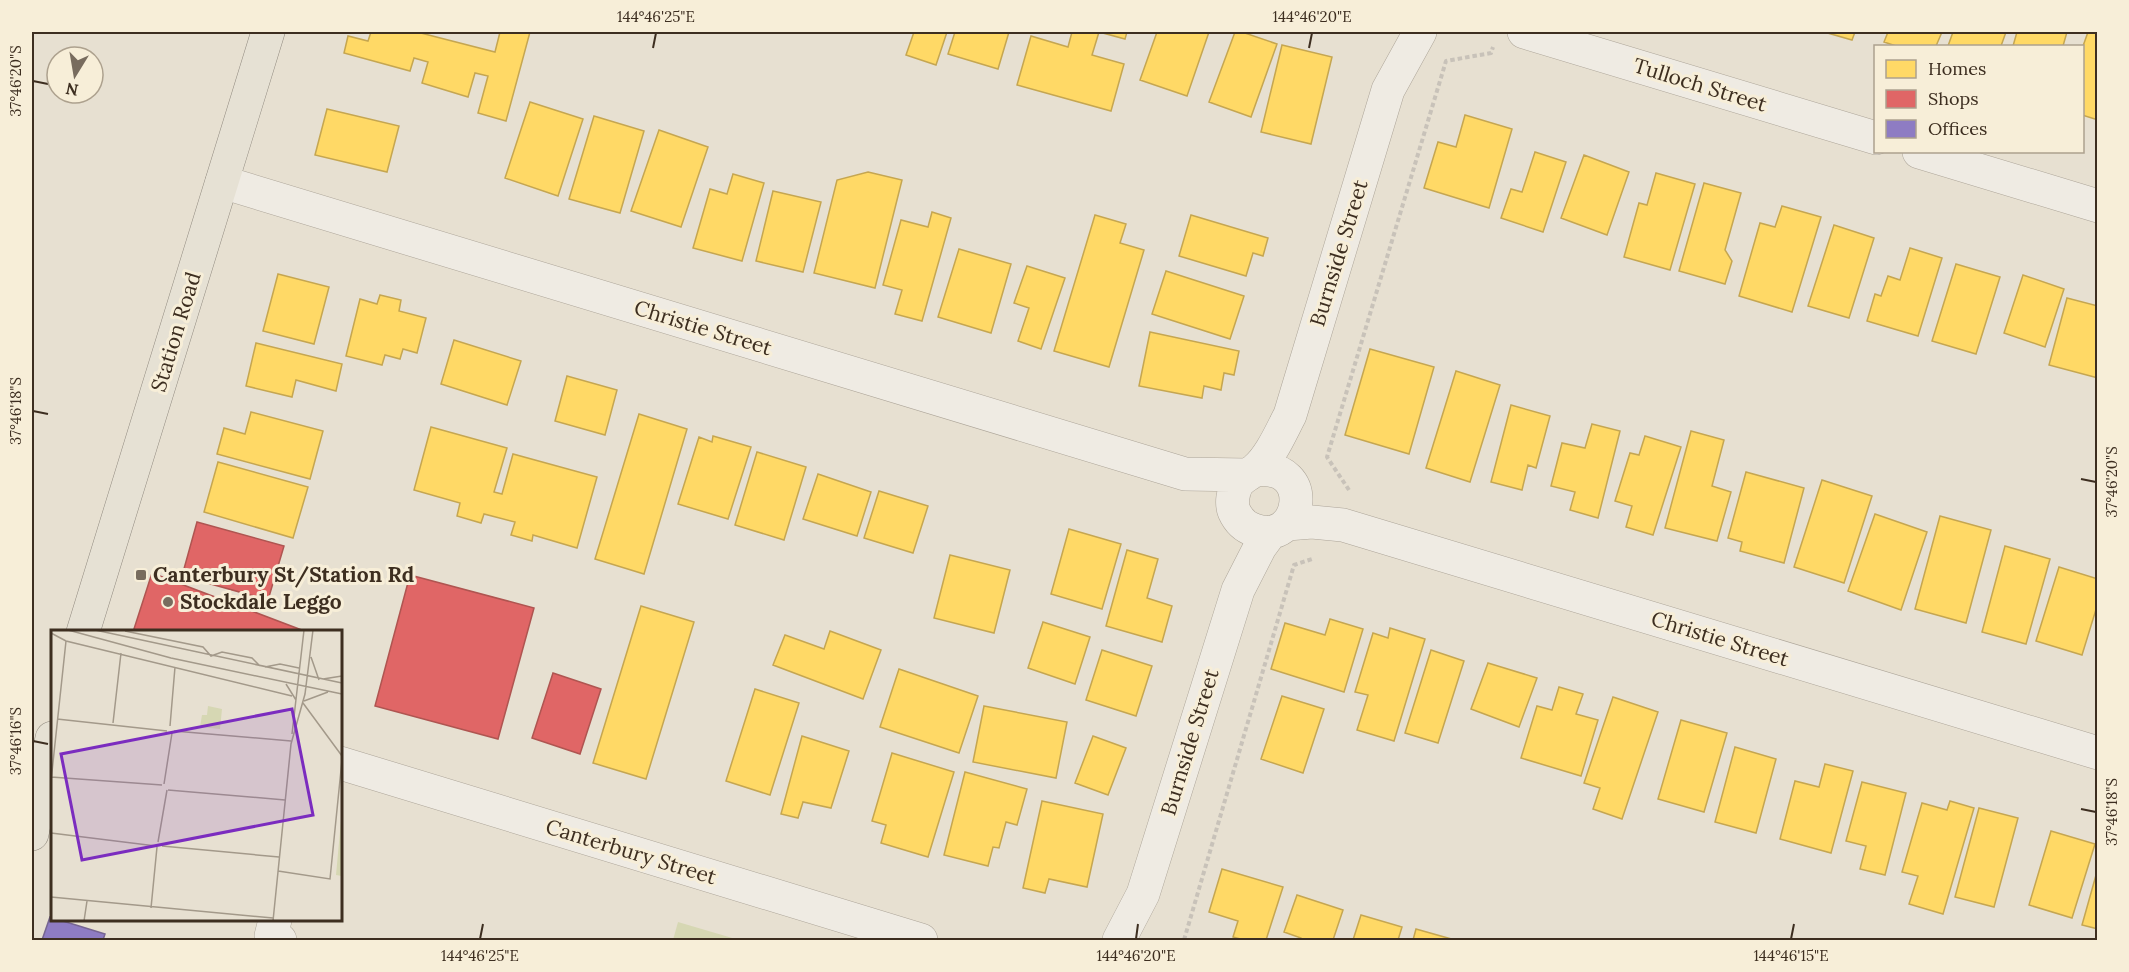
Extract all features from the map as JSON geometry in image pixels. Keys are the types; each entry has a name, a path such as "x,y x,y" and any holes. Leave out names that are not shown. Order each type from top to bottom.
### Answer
{"main road":[{"name":"Station Road","path":"84,630 268,32"},
{"path":"32,748 51,715"},
{"path":"32,834 51,743"}],"street":[{"name":"Burnside Street","path":"1250,472 1275,444 1290,416 1388,90 1393,32"},
{"name":"Burnside Street","path":"1388,90 1420,32"},
{"name":"Tulloch Street","path":"1524,32 1874,138"},
{"path":"1922,153 2097,206"},
{"name":"Christie Street","path":"222,182 1185,474 1213,491 1237,516"},
{"name":"Burnside Street","path":"1290,416 1288,449 1292,485"},
{"path":"1274,470 1283,474 1292,485 1296,508 1279,528 1254,530 1246,526 1237,516 1233,501 1234,491 1239,482 1250,472 1274,470"},
{"name":"Christie Street","path":"1185,474 1250,472"},
{"name":"Christie Street","path":"1292,485 1331,513 1343,525"},
{"name":"Burnside Street","path":"1237,516 1240,552 1238,590"},
{"name":"Christie Street","path":"1279,528 1312,522 1343,525 2097,753"},
{"name":"Burnside Street","path":"1119,940 1143,894 1238,590 1260,547 1279,528"},
{"name":"Canterbury Street","path":"342,764 921,940"},
{"name":"Burnside Street","path":"1139,940 1143,894"},
{"path":"275,921 271,936 280,940"}],"path":[{"path":"1184,940 1294,565 1334,551 1352,495 1327,457 1446,61 1491,53 1494,42"}],"green space":[{"path":"678,922 739,940 673,940"}],"building: Homes":[{"path":"371,32 417,32 495,52 500,32 530,32 506,121 478,113 488,76 475,73 468,97 422,83 428,62 414,58 410,71 344,53 348,36 368,41"},
{"path":"914,32 947,32 936,65 906,55"},
{"path":"955,32 1009,32 998,69 948,54"},
{"path":"1072,32 1099,32 1092,55 1124,64 1111,111 1017,85 1031,36 1068,47"},
{"path":"1099,32 1127,32 1125,39"},
{"path":"1157,32 1209,32 1187,96 1140,80"},
{"path":"1235,32 1242,32 1277,44 1251,117 1209,102"},
{"path":"1824,32 1855,32 1852,40"},
{"path":"1888,32 1942,32 1936,45 1893,45 1884,42"},
{"path":"1953,32 2006,32 2001,45 1948,45"},
{"path":"2017,32 2067,32 2063,45 2013,45"},
{"path":"2088,32 2098,32 2098,120 2084,116 2083,45"},
{"path":"1282,45 1332,57 1311,144 1261,132"},
{"path":"530,102 583,119 558,196 505,178"},
{"path":"327,109 399,126 387,172 315,155"},
{"path":"1465,115 1512,129 1489,208 1424,188 1438,142 1456,147"},
{"path":"594,116 644,131 620,213 569,199"},
{"path":"659,130 708,147 681,227 631,211"},
{"path":"1535,152 1566,162 1543,232 1501,218 1511,189 1522,192"},
{"path":"1584,155 1629,172 1607,235 1561,218"},
{"path":"868,172 902,180 875,288 814,273 837,180"},
{"path":"1656,173 1695,184 1670,270 1624,257 1639,203 1647,205"},
{"path":"733,174 764,183 742,261 693,248 710,189 727,194"},
{"path":"1704,183 1741,193 1725,250 1732,261 1725,284 1679,271"},
{"path":"773,191 821,202 803,272 756,261"},
{"path":"1782,206 1821,217 1792,312 1739,296 1760,223 1775,227"},
{"path":"932,212 951,218 922,321 895,314 902,290 883,285 901,220 928,227"},
{"path":"1095,215 1126,224 1120,243 1144,250 1109,367 1054,351"},
{"path":"1191,215 1268,238 1263,256 1253,253 1246,276 1179,256"},
{"path":"1834,225 1874,238 1849,318 1808,306"},
{"path":"1910,248 1942,258 1918,336 1867,321 1875,294 1881,296 1888,276 1900,280"},
{"path":"959,249 1011,264 991,333 938,317"},
{"path":"1956,264 2000,277 1976,354 1932,341"},
{"path":"1027,266 1065,278 1041,349 1018,341 1029,308 1014,303"},
{"path":"1166,271 1244,296 1230,339 1152,314"},
{"path":"278,274 329,287 314,344 263,331"},
{"path":"2023,275 2064,289 2045,347 2004,333"},
{"path":"380,295 401,300 399,311 426,318 417,353 403,349 400,359 385,355 382,365 346,356 360,299 377,304"},
{"path":"2067,298 2098,306 2098,378 2049,365"},
{"path":"1150,332 1239,351 1234,375 1224,373 1221,390 1204,386 1202,398 1139,386"},
{"path":"454,340 521,361 507,405 441,384"},
{"path":"256,343 342,364 336,391 296,380 292,397 246,386"},
{"path":"1370,349 1434,367 1409,454 1345,435"},
{"path":"1456,371 1500,385 1470,482 1426,468"},
{"path":"567,376 617,390 605,435 555,421"},
{"path":"1511,405 1550,416 1536,468 1528,465 1522,490 1491,482"},
{"path":"251,412 323,431 310,479 217,454 224,428 245,434"},
{"path":"639,414 687,429 644,574 595,559"},
{"path":"1592,424 1620,431 1598,518 1570,510 1575,492 1551,486 1562,443 1585,448"},
{"path":"431,427 507,448 494,492 502,494 513,454 597,477 577,548 533,535 532,541 511,535 515,522 484,514 481,523 457,516 460,503 414,490"},
{"path":"1691,431 1724,440 1712,486 1731,492 1717,541 1665,528"},
{"path":"713,436 751,447 728,519 678,504 699,437 712,442"},
{"path":"1645,436 1681,447 1653,535 1626,527 1632,506 1615,501 1630,453 1639,455"},
{"path":"757,452 806,467 784,540 735,525"},
{"path":"218,462 308,487 293,538 204,512"},
{"path":"1746,472 1804,488 1784,563 1740,551 1742,542 1728,538"},
{"path":"818,474 871,492 857,536 803,519"},
{"path":"1822,480 1872,496 1844,583 1794,567"},
{"path":"879,491 928,506 913,553 864,538"},
{"path":"1875,514 1927,532 1901,610 1848,591"},
{"path":"1940,516 1991,530 1966,623 1915,609"},
{"path":"1069,529 1121,544 1102,609 1051,594"},
{"path":"2005,546 2050,559 2026,644 1982,632"},
{"path":"1127,550 1158,559 1147,598 1172,606 1162,642 1106,626"},
{"path":"950,555 1010,570 994,633 934,618"},
{"path":"2059,567 2098,579 2098,603 2082,655 2036,641"},
{"path":"641,606 694,622 646,779 593,763"},
{"path":"1330,619 1363,629 1344,692 1271,669 1285,623 1325,635"},
{"path":"1043,622 1090,637 1075,684 1028,668"},
{"path":"1390,628 1425,639 1394,741 1357,730 1368,695 1355,692 1373,633 1388,638"},
{"path":"830,631 881,650 863,699 773,665 785,635 824,649"},
{"path":"1102,650 1152,666 1136,716 1086,700"},
{"path":"1431,650 1464,661 1438,743 1405,733"},
{"path":"1488,663 1537,678 1519,727 1471,709"},
{"path":"899,669 978,696 959,753 880,727"},
{"path":"1559,687 1583,694 1576,714 1598,720 1581,776 1521,758 1537,706 1552,710"},
{"path":"755,689 799,703 770,795 726,781"},
{"path":"1282,696 1324,709 1303,773 1261,759"},
{"path":"1613,697 1658,712 1622,819 1593,809 1600,788 1584,783"},
{"path":"984,706 1067,722 1056,778 973,762"},
{"path":"1681,720 1727,733 1704,812 1658,799"},
{"path":"802,736 849,751 831,808 803,802 798,818 781,814"},
{"path":"1093,736 1126,748 1108,795 1075,783"},
{"path":"1735,747 1776,759 1756,833 1715,822"},
{"path":"892,753 954,772 928,857 881,843 886,825 872,821"},
{"path":"1825,764 1853,771 1831,853 1780,839 1795,781 1819,787"},
{"path":"965,772 1027,789 1017,825 1006,822 999,848 993,847 988,866 944,855"},
{"path":"1862,782 1906,793 1885,875 1860,869 1866,846 1846,841"},
{"path":"1042,801 1103,814 1087,887 1049,879 1045,893 1023,888"},
{"path":"1950,801 1974,808 1943,914 1909,904 1918,876 1902,872 1922,803 1947,810"},
{"path":"1979,808 2018,818 1994,907 1955,897"},
{"path":"2051,831 2095,844 2072,918 2029,905"},
{"path":"2098,868 2098,929 2082,925"},
{"path":"1222,869 1283,887 1266,940 1244,940 1233,937 1238,921 1209,912"},
{"path":"1297,895 1343,910 1333,940 1301,940 1301,938 1284,932"},
{"path":"1361,915 1402,927 1398,940 1353,940"},
{"path":"1416,929 1455,940 1413,940"}],"building: Shops":[{"path":"197,522 284,546 268,600 182,576"},
{"path":"152,573 302,630 134,630"},
{"path":"410,575 534,608 498,739 375,706"},
{"path":"553,673 601,689 580,754 532,738"}],"building: Offices":[{"path":"50,917 51,921 63,921 105,934 103,940 42,940"}],"place":[{"name":"Canterbury St/Station Rd","path":"141,575"},
{"name":"Stockdale Leggo","path":"168,602"}]}
